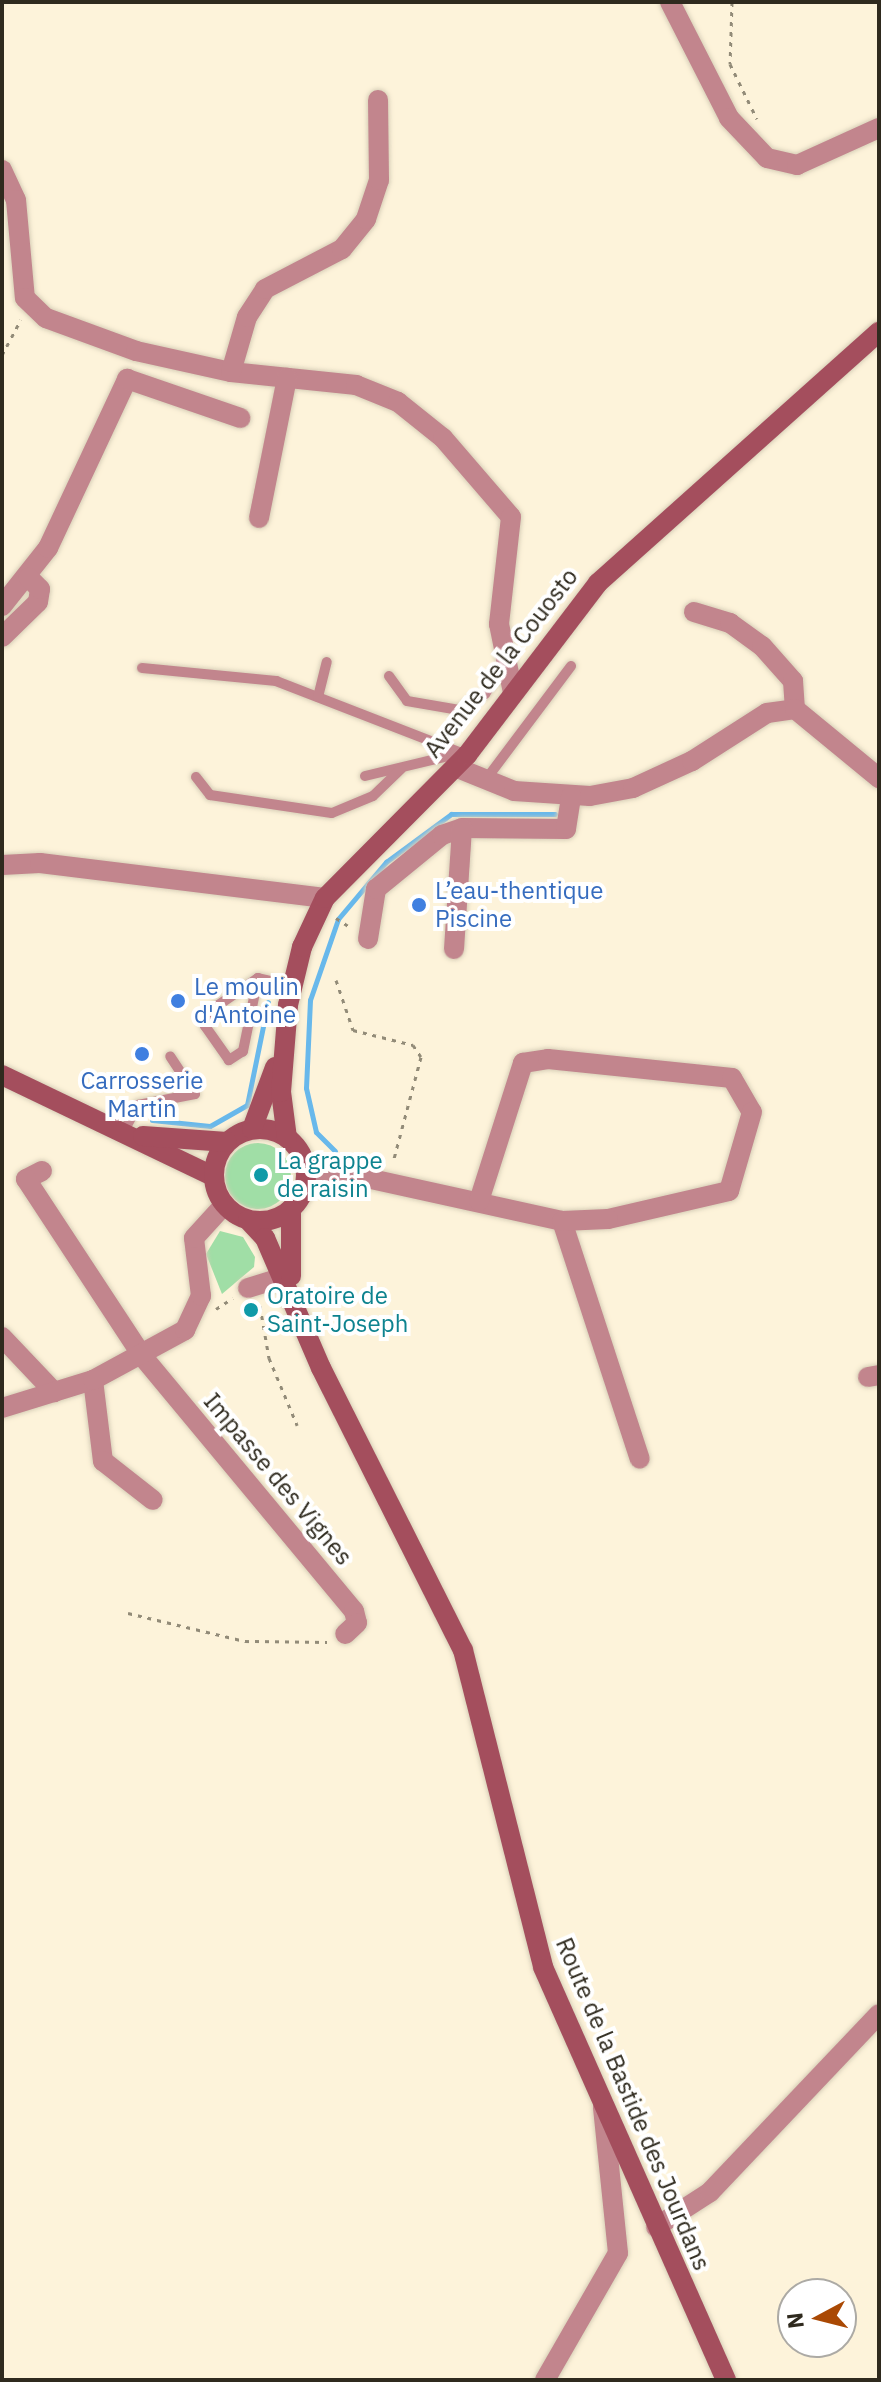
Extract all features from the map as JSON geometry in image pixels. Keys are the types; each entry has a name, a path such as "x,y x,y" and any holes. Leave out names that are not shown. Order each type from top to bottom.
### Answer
{"main road":[{"name":"Avenue de la Couosto","path":"252,1129 282,1048 292,986 325,898 461,761 598,583 879,332"},
{"name":"Avenue de la Couosto","path":"282,1048 287,1138"},
{"path":"2,1075 213,1176"},
{"path":"123,1133 227,1142 252,1129 287,1138 306,1174 291,1209 271,1220 248,1220 224,1205 213,1176 227,1142"},
{"name":"Route de la Bastide des Jourdans","path":"291,1209 286,1275 296,1312 463,1650 489,1732 530,1931 603,2107 726,2380"},
{"name":"Route de la Bastide des Jourdans","path":"248,1220 286,1275"}],"street":[{"path":"670,2 729,118 767,158 797,165 879,128"},
{"path":"231,372 256,299 274,280 342,249 366,219 379,180 378,100"},
{"path":"2,170 16,200 22,285 32,307 136,351 231,372 356,385 398,402 507,508 514,537 499,624 503,666 513,693"},
{"path":"259,518 287,378"},
{"path":"2,606 29,578 127,379 240,418"},
{"path":"2,637 38,602 40,589 29,578"},
{"path":"694,612 730,623 762,646 793,681 795,709 879,778"},
{"path":"461,761 483,784 571,796 633,788 767,713 795,709"},
{"path":"368,939 371,902 382,882 462,828 566,829 571,796"},
{"path":"454,949 462,828"},
{"path":"2,865 40,863 325,898"},
{"path":"306,1174 479,1201 562,1221 608,1219 726,1192 752,1112 732,1078 533,1059 515,1076 479,1201"},
{"path":"42,1171 26,1179 143,1357"},
{"path":"2,1408 93,1380 143,1357 197,1315 194,1238 224,1205"},
{"path":"562,1221 640,1459"},
{"path":"248,1288 286,1275"},
{"path":"2,1337 54,1392"},
{"name":"Impasse des Vignes","path":"143,1357 354,1611 357,1623 345,1634"},
{"path":"93,1380 103,1461 153,1500"},
{"path":"656,2227 710,2192 879,2014"},
{"path":"545,2380 618,2253 603,2107"}],"lane":[{"path":"318,697 327,662"},
{"path":"389,676 407,701 459,710 485,694 503,666"},
{"path":"483,784 571,666"},
{"path":"142,668 195,677 246,673 318,697 461,761"},
{"path":"196,777 210,795 332,813 373,796 401,769 421,758 461,761"},
{"path":"365,776 401,769"},
{"path":"258,978 292,986"},
{"path":"258,978 243,1051 229,1060 206,1021 258,978"},
{"path":"123,1133 138,1105 195,1094 170,1056"}],"path":[{"path":"732,2 730,64 765,129"},
{"path":"2,355 32,307"},
{"path":"336,980 353,1030 413,1045 421,1057 393,1162"},
{"path":"248,1288 262,1308 269,1358 297,1425"},
{"path":"128,1613 273,1644 345,1634"}],"green space":[{"path":"258,1143 271,1146 281,1153 288,1163 291,1176 288,1189 281,1199 271,1206 258,1209 245,1206 235,1199 228,1189 225,1176 228,1163 235,1153 245,1146"},
{"path":"220,1231 243,1237 255,1257 254,1267 222,1294 206,1254"}],"waterway":[{"path":"335,1151 316,1132 306,1088 310,1000 338,919 386,862 451,814 555,814"},
{"path":"152,1120 210,1126 247,1105 268,1002"}],"place":[{"name":"L’eau-thentique Piscine","path":"419,905"},
{"name":"Le moulin d'Antoine","path":"178,1001"},
{"name":"Carrosserie Martin","path":"142,1054"},
{"name":"La grappe de raisin","path":"261,1175"},
{"name":"Oratoire de Saint-Joseph","path":"251,1310"}]}
